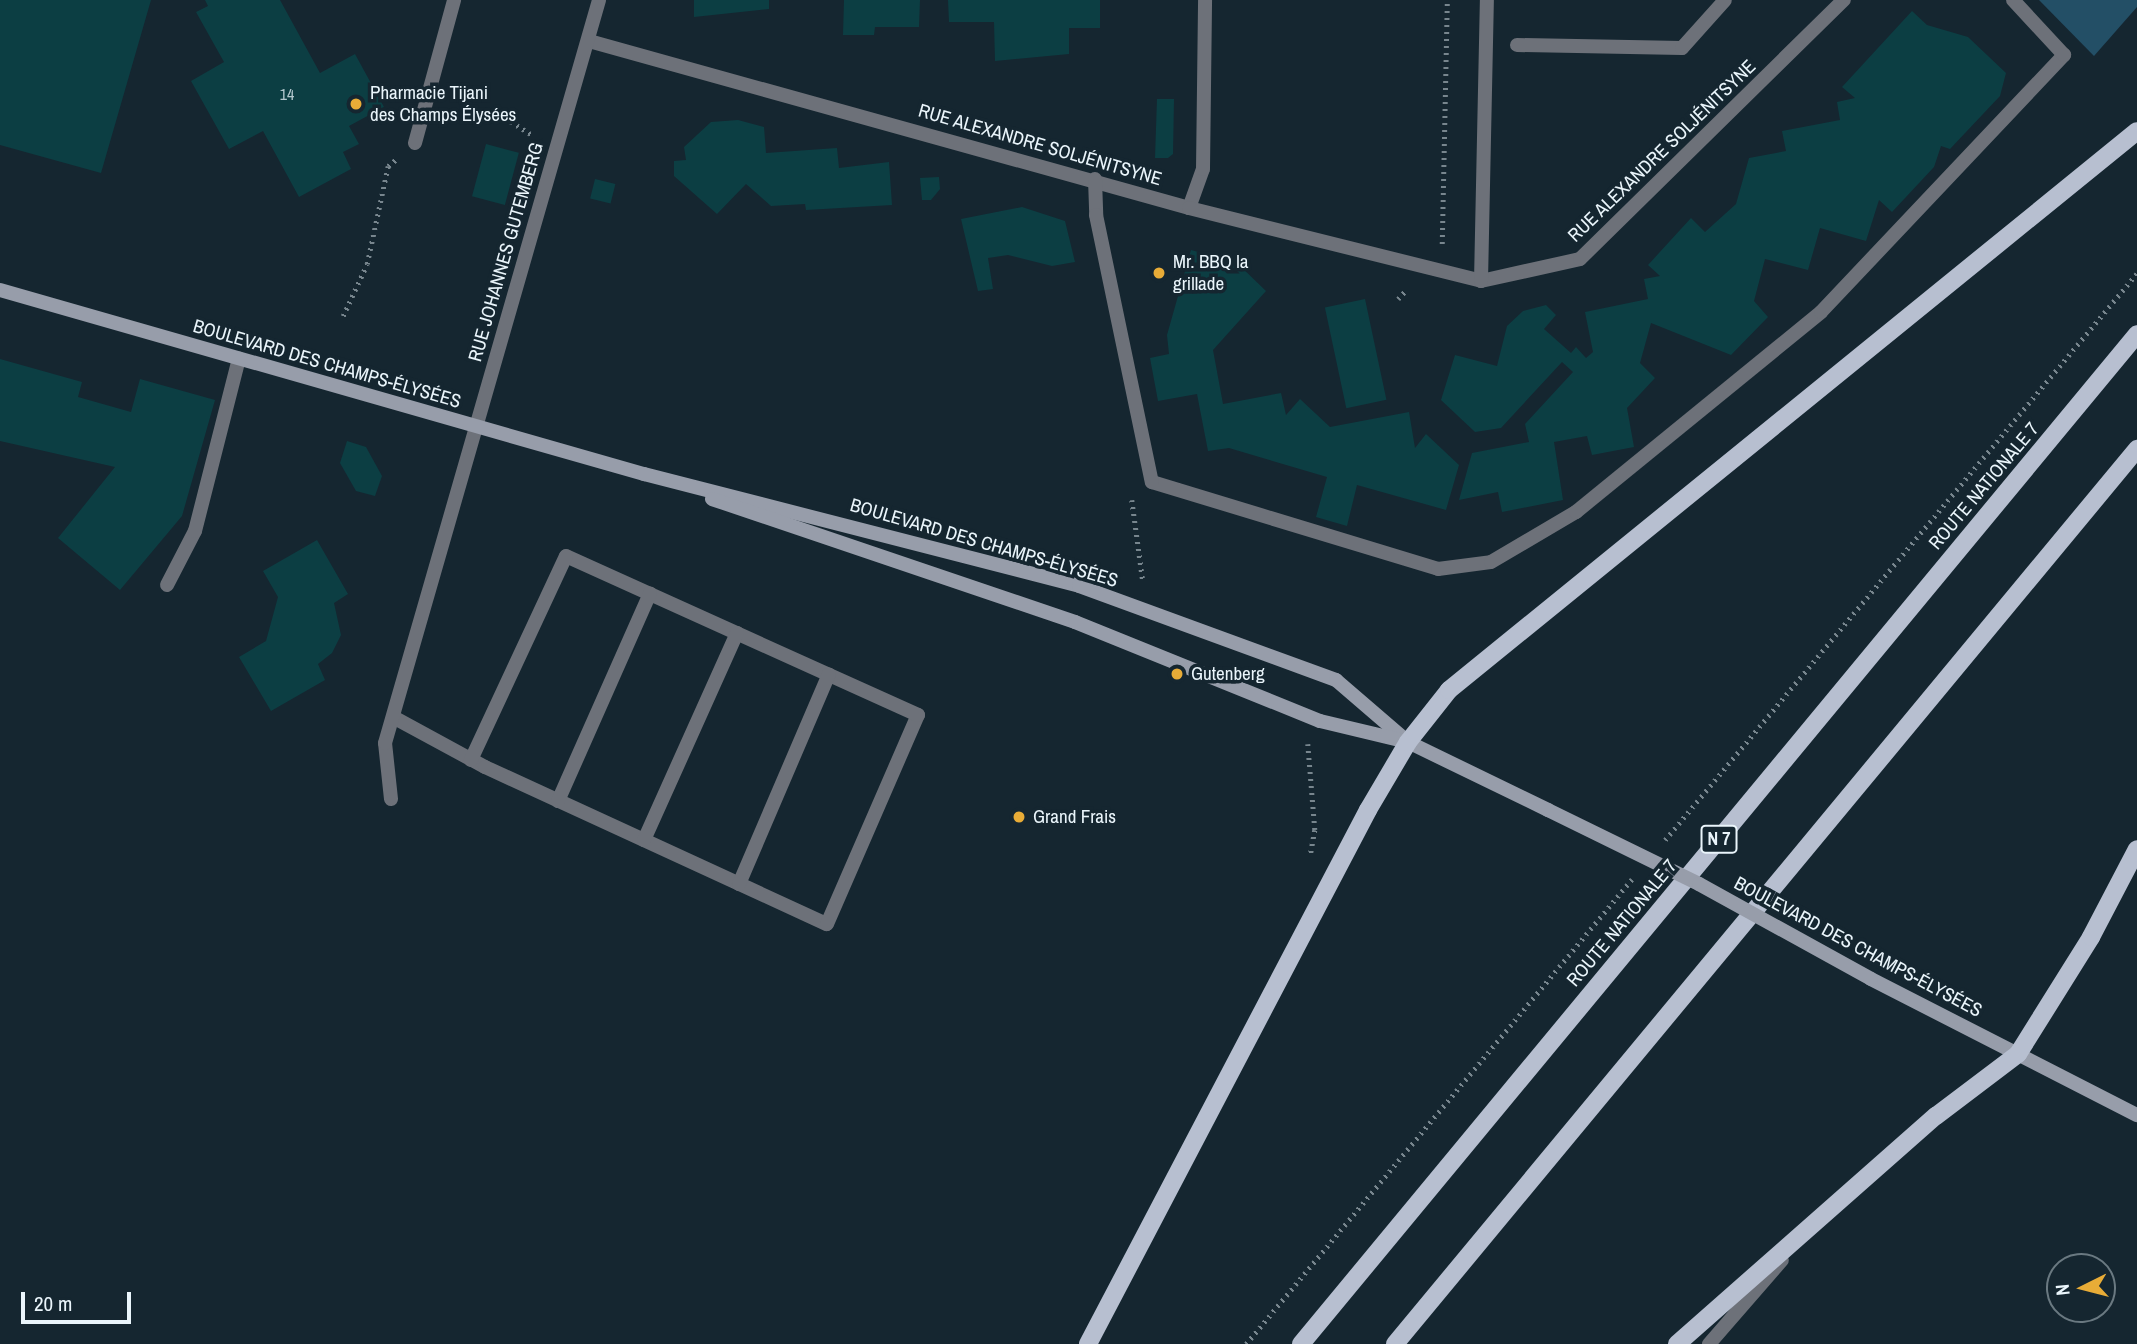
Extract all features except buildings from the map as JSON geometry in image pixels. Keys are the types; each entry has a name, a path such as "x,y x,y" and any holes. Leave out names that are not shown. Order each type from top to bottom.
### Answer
{"main road":[{"path":"1087,1344 1408,743 1449,690 2137,131"},
{"name":"ROUTE NATIONALE 7","path":"1301,1344 2137,334"},
{"path":"1395,1344 2137,449"},
{"path":"1677,1344 1799,1240 1936,1116 2018,1054 2091,937 2137,849"}],"street":[{"path":"415,143 454,0"},
{"name":"RUE JOHANNES GUTEMBERG","path":"391,799 385,743 599,0"},
{"path":"1189,208 1203,169 1205,0"},
{"path":"1481,281 1487,0"},
{"path":"1517,45 1682,48 1725,0"},
{"name":"RUE ALEXANDRE SOLJÉNITSYNE","path":"589,41 1095,179 1189,208 1426,271 1481,281 1580,259 1844,0"},
{"path":"1095,179 1096,215 1152,482 1438,569 1491,562 1576,512 1821,312 2064,55 2012,0"},
{"name":"BOULEVARD DES CHAMPS-ÉLYSÉES","path":"0,290 644,474 1075,622 1320,721 1408,743 1699,884 1871,979 2137,1115"},
{"path":"167,585 195,531 239,359"},
{"name":"BOULEVARD DES CHAMPS-ÉLYSÉES","path":"644,474 881,531 1079,586 1336,680 1408,743"},
{"path":"393,717 471,760 827,924 918,715 566,556 471,760"},
{"path":"558,801 650,593"},
{"path":"644,840 737,633"},
{"path":"738,884 829,674"},
{"path":"1709,1344 1799,1240"}],"path":[{"path":"1398,299 1426,271 1442,249 1447,0"},
{"path":"343,316 367,264 388,166 415,143"},
{"path":"1657,849 2137,273"},
{"path":"1147,611 1131,486 1152,482"},
{"path":"1308,866 1315,830 1308,745 1320,721"},
{"path":"1246,1344 1639,871"}],"shaded area":[{"path":"2039,0 2137,0 2137,7 2094,56"}],"place":[{"name":"Pharmacie Tijani des Champs Élysées","path":"356,104"},
{"name":"Mr. BBQ la grillade","path":"1159,273"},
{"name":"Gutenberg","path":"1177,674"},
{"name":"Grand Frais","path":"1019,817"}]}
